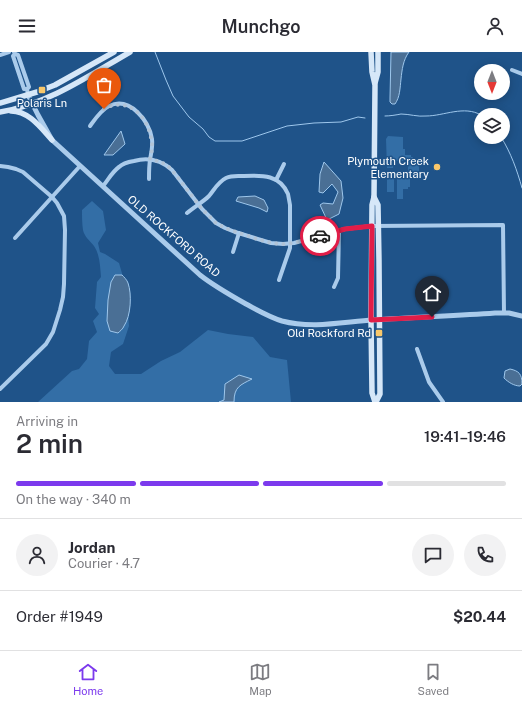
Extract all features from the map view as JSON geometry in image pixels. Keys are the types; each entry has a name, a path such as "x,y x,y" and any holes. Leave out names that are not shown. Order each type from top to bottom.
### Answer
{"main road":[{"path":"0,103 27,92 54,85 114,52"},
{"path":"2,112 61,92 130,52"},
{"path":"371,52 372,72 375,85"},
{"path":"376,402 372,393 371,320 375,226 378,205 374,198 375,85 378,72 378,52"},
{"path":"2,112 16,111 26,115 52,140"},
{"path":"375,226 379,260 380,394 376,402"}],"street":[{"path":"0,55 9,52"},
{"name":"OLD ROCKFORD ROAD","path":"15,53 13,56 24,89 27,92 44,128 52,140 212,285 263,313 281,320 307,325 504,313 522,316"},
{"path":"512,70 522,74"},
{"path":"90,126 104,109 111,105 122,104 131,107 140,116 152,138 149,179"},
{"path":"103,186 121,165 138,160 150,159 160,161 172,170 198,204 216,223 225,228 272,243 290,243 306,240 339,230 375,226 503,225 504,313"},
{"path":"276,180 284,164"},
{"path":"0,166 23,172 52,197 61,209 65,223 64,284 56,326 46,344 0,389"},
{"path":"15,238 80,166"},
{"path":"187,213 208,197 221,181 226,178 233,176 258,175 266,176 283,185 288,194 290,205 290,248 279,280"},
{"path":"334,287 338,278 339,230"},
{"path":"233,252 239,233"},
{"path":"417,349 429,382 443,402"}],"shaded area":[{"path":"391,52 409,52 403,65 400,92 395,104 390,102"},
{"path":"121,131 125,144 113,155 104,155"},
{"path":"388,136 403,137 403,149 405,149 405,155 411,155 411,157 413,157 413,163 419,163 419,171 408,171 408,161 394,161 393,168 387,168 386,139"},
{"path":"324,162 341,181 343,198 339,214 327,220 320,205 323,203 333,204 338,192 332,184 323,193 319,192 320,174"},
{"path":"387,173 394,173 394,192 387,192"},
{"path":"397,173 410,173 410,187 408,187 408,189 403,189 403,199 397,199"},
{"path":"255,196 264,200 268,208 267,212 236,201 238,197"},
{"path":"92,201 103,211 106,230 98,243 100,252 119,263 126,287 129,326 123,344 111,352 109,366 115,374 141,374 161,361 180,352 208,330 253,337 270,357 287,360 291,402 38,402 72,371 79,369 87,359 89,341 97,332 93,321 99,314 95,308 97,282 101,277 99,257 96,249 84,232 82,220 82,210"},
{"path":"115,275 122,275 128,283 130,293 128,317 123,328 118,333 110,331 107,321 111,282"},
{"path":"510,369 521,375 522,384 520,386 511,384 504,378 505,371"},
{"path":"239,375 252,379 238,387 235,393 234,402 219,402 224,400 225,384"}],"waterway":[{"path":"155,52 173,96 189,117 215,141 242,141 287,126 341,122 358,117 365,118"},
{"path":"385,116 401,114 433,116 461,111 474,112"},
{"path":"505,144 522,188"}],"way so far":[{"path":"104,109 111,105 122,104 127,105 136,111 145,123 152,138 152,154 150,159 160,161 167,165 177,175 202,209 216,223 235,232 272,243 294,243 320,236"}],"place":[{"name":"Polaris Ln","path":"42,90"},
{"name":"Plymouth Creek Elementary","path":"437,167"},
{"name":"Old Rockford Rd","path":"379,333"}],"route":[{"path":"320,236 334,231 372,226 371,320 432,317"}]}
